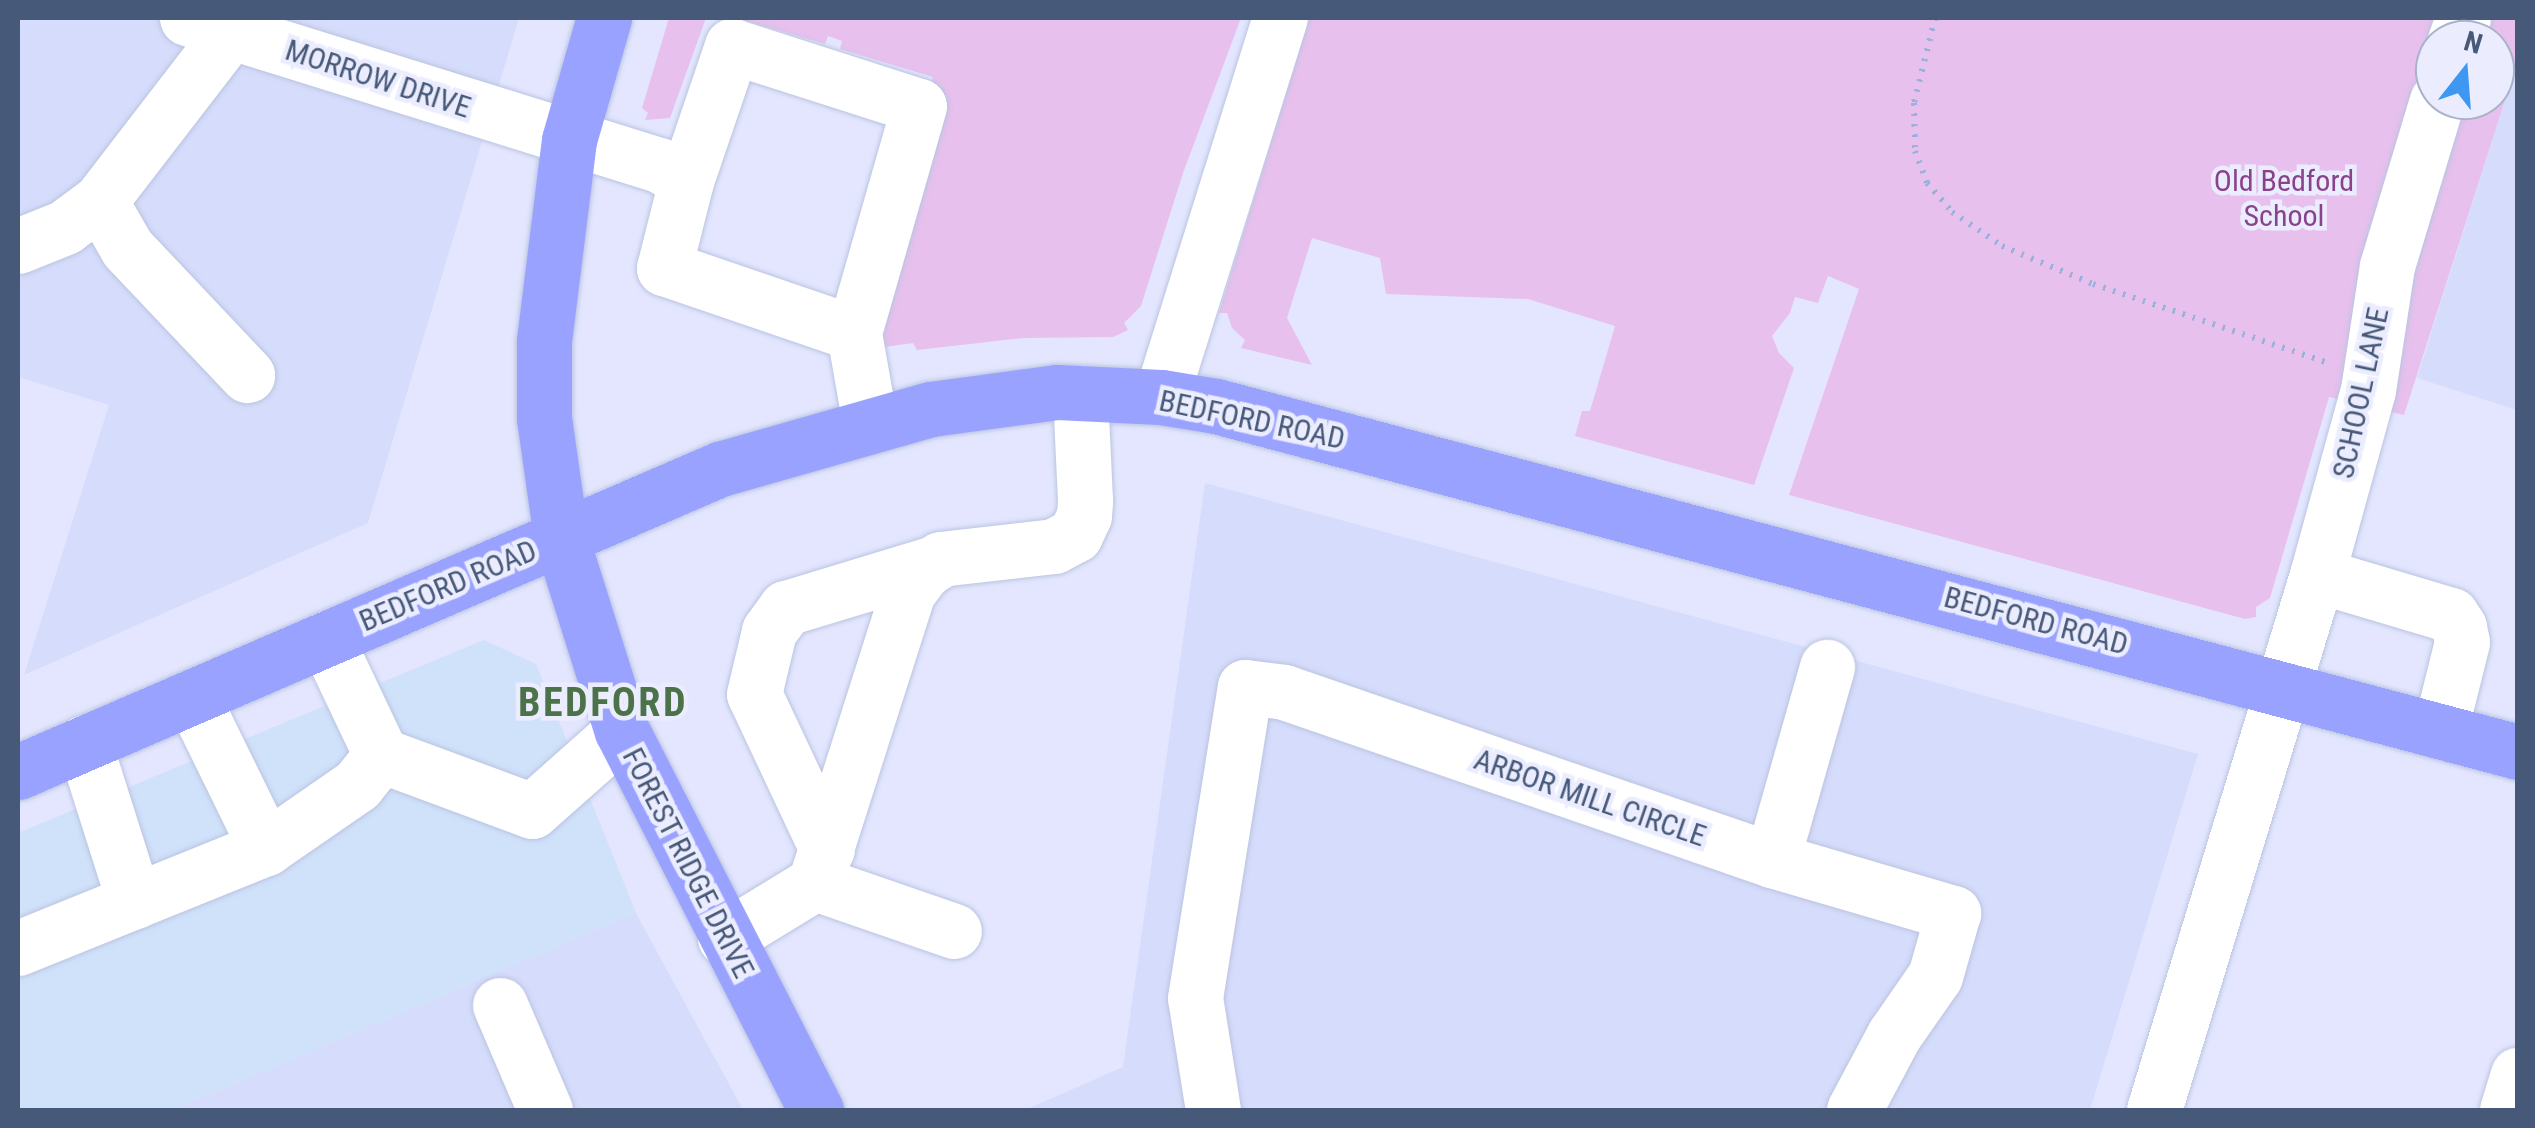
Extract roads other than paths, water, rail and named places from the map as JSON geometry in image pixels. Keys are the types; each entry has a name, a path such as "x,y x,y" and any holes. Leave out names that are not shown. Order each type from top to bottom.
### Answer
{"main road":[{"name":"FOREST RIDGE DRIVE","path":"604,18 568,140 544,342 544,418 561,538 622,731 814,1110"},
{"name":"BEDFORD ROAD","path":"18,772 720,469 931,409 1080,394 1161,397 1293,426 2518,752"}],"street":[{"path":"1161,397 1280,18"},
{"name":"MORROW DRIVE","path":"209,25 568,140 662,166 686,181"},
{"path":"18,246 65,228 100,201 209,25"},
{"path":"854,333 664,268 686,181 732,46 919,106 854,333 870,424"},
{"name":"SCHOOL LANE","path":"2154,1110 2318,574 2368,390 2387,266 2431,120"},
{"path":"100,201 127,248 213,362"},
{"path":"954,931 821,866 754,694 769,631 786,608 937,562 984,551 1054,546 1074,536 1085,500 1080,394"},
{"path":"725,938 821,866 908,592 937,562"},
{"path":"2318,574 2451,614 2460,626 2462,642 2440,730"},
{"path":"326,639 381,754 532,811 622,731"},
{"path":"1772,860 1827,667"},
{"name":"ARBOR MILL CIRCLE","path":"1213,1110 1196,998 1245,687 1284,692 1772,860 1953,913 1934,976 1894,1034 1854,1110"},
{"path":"192,697 266,848"},
{"path":"84,743 134,901"},
{"path":"18,948 266,848 357,784 381,754"},
{"path":"500,1005 546,1110"},
{"path":"2506,1110 2518,1075"}],"district":[{"name":"BEDFORD","path":"603,703"}],"park label":[{"name":"Old Bedford School","path":"2284,198"}]}
